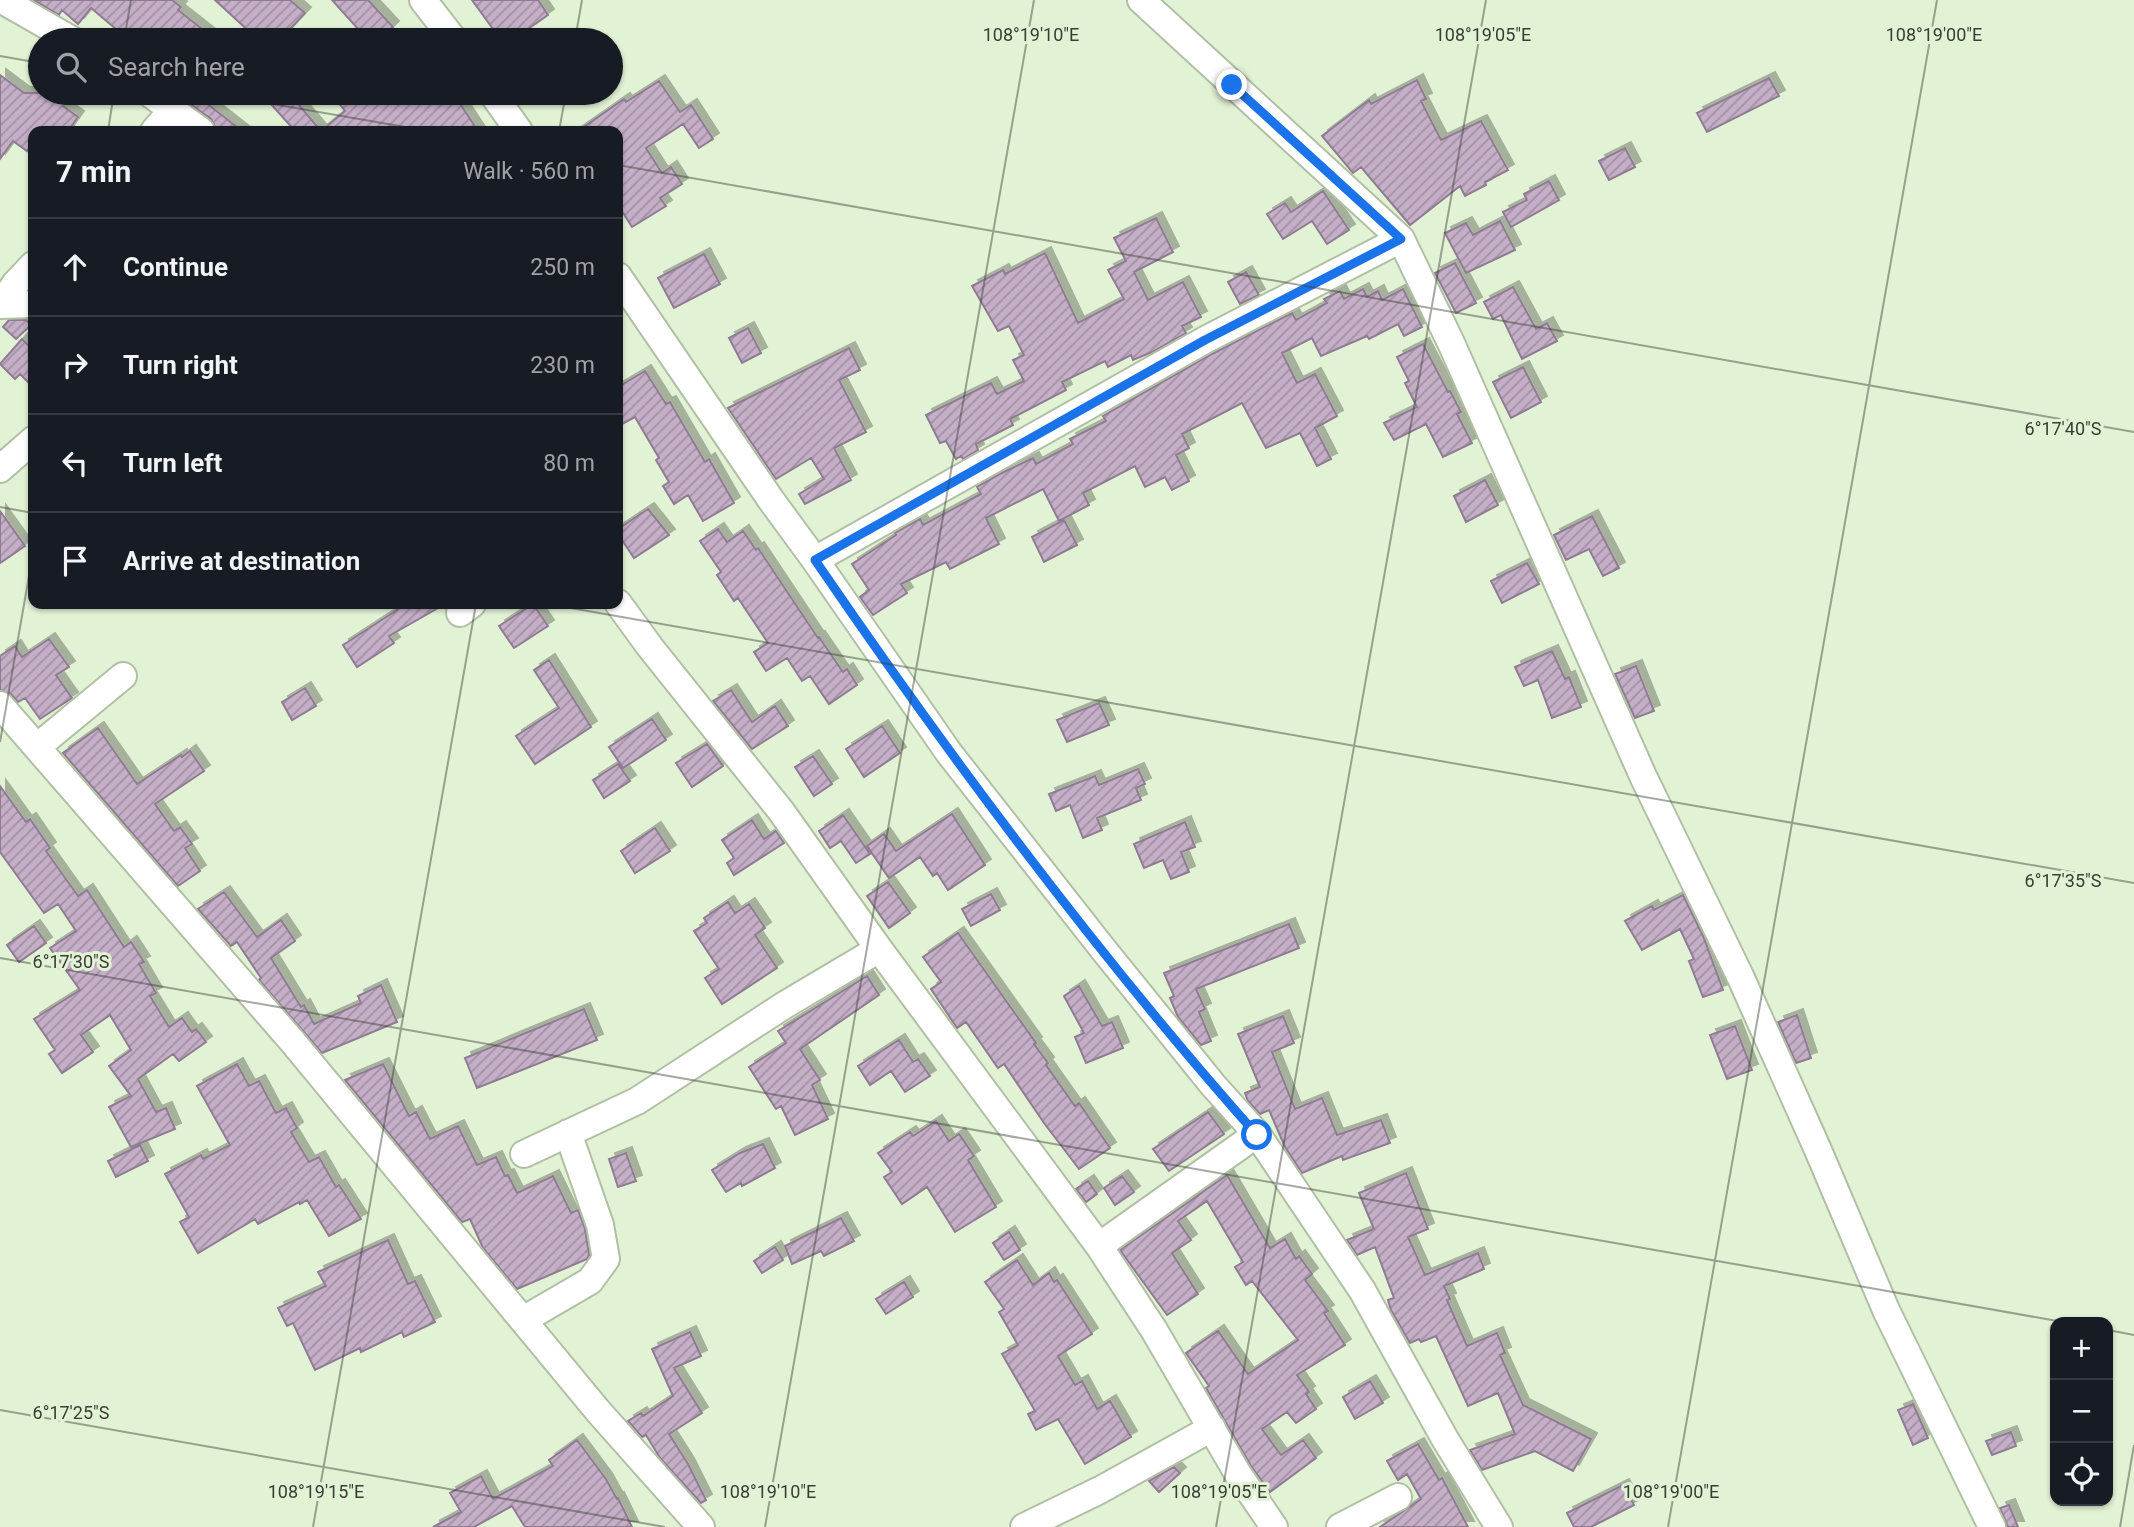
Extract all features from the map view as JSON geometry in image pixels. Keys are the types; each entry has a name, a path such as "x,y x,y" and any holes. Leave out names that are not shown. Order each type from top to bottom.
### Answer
{"street":[{"path":"2,0 51,28"},
{"path":"423,0 445,28"},
{"path":"1142,0 1401,239 1452,345 1643,776 1746,990 1886,1310 1992,1527"},
{"path":"167,105 195,126"},
{"path":"501,105 515,126"},
{"path":"158,126 173,109"},
{"path":"815,560 1205,340 1401,239"},
{"path":"1,304 28,270"},
{"path":"623,283 949,753 1111,960 1257,1135 1362,1290 1445,1439 1499,1527"},
{"path":"1,304 28,304"},
{"path":"0,468 28,444"},
{"path":"622,609 781,810 878,949 1099,1246 1154,1330 1238,1474 1274,1527"},
{"path":"37,747 123,676"},
{"path":"0,705 292,1041 598,1411 701,1527"},
{"path":"524,1154 638,1101 783,1006 878,949"},
{"path":"523,1320 590,1281 606,1259 600,1225 568,1133"},
{"path":"1099,1246 1257,1135"},
{"path":"1024,1527 1100,1490 1212,1428"},
{"path":"1340,1527 1398,1497"}],"building":[{"path":"34,0 172,0 181,7 178,10 201,28 115,28 91,8 78,24 62,10 59,15"},
{"path":"215,0 290,0 305,13 291,28 245,28"},
{"path":"332,0 368,0 393,27 357,28"},
{"path":"472,0 538,0 548,15 529,28 492,28"},
{"path":"0,75 24,93 28,93 28,105 64,105 78,117 72,126 28,126 27,151 13,141 0,159"},
{"path":"1769,78 1779,96 1707,132 1697,113"},
{"path":"1417,80 1426,99 1421,101 1441,140 1481,121 1508,170 1465,196 1460,186 1410,225 1361,167 1353,173 1322,136 1369,100 1371,104"},
{"path":"659,81 680,112 691,105 713,139 699,148 683,124 646,148 662,173 671,167 682,184 660,198 666,206 632,227 623,213 623,126 585,126 615,105 623,105 624,99 626,102"},
{"path":"192,105 209,105 236,126 214,126 211,119"},
{"path":"272,105 299,105 317,126 291,126"},
{"path":"340,105 461,105 475,126 327,126 345,111"},
{"path":"1625,148 1635,167 1609,180 1599,161"},
{"path":"1549,181 1559,200 1511,227 1503,212 1527,200 1524,194"},
{"path":"1323,191 1349,230 1327,244 1312,221 1283,239 1267,214 1285,203 1291,212"},
{"path":"1156,218 1173,252 1134,272 1148,300 1183,282 1201,317 1182,326 1186,333 1152,352 1133,360 1131,355 1108,367 1105,361 1062,382 1066,390 1010,419 1013,425 976,444 978,450 963,459 961,456 956,459 946,441 940,443 926,415 991,383 997,394 1024,381 1013,360 1024,355 1009,326 998,331 972,286 1003,270 1005,274 1045,253 1078,323 1124,299 1108,270 1126,261 1114,238"},
{"path":"1500,221 1515,250 1466,273 1445,233 1466,223 1473,235"},
{"path":"704,254 720,284 674,308 658,278"},
{"path":"1455,263 1476,303 1456,313 1435,273"},
{"path":"1246,272 1259,295 1240,304 1228,282"},
{"path":"1513,287 1536,329 1547,323 1557,341 1522,359 1501,315 1493,319 1484,302"},
{"path":"1363,289 1367,297 1378,291 1382,300 1403,289 1422,327 1404,336 1398,324 1369,339 1367,336 1321,356 1312,338 1282,353 1297,383 1315,374 1337,416 1315,428 1331,459 1317,466 1300,433 1266,448 1242,403 1182,434 1189,448 1176,455 1189,481 1172,490 1165,477 1145,487 1135,466 1083,493 1089,505 1059,521 1043,489 986,518 999,544 950,569 946,562 901,584 907,593 873,615 860,597 869,590 852,564 896,535 895,533 920,519 923,525 981,494 977,487 1002,473 1033,458 1036,464 1073,444 1070,439 1106,421 1103,416 1212,354 1292,313 1296,320 1327,303 1324,299 1340,291 1344,299"},
{"path":"9,320 28,322 28,328 16,339 3,327"},
{"path":"748,328 761,353 742,363 729,338"},
{"path":"22,339 28,345 28,382 20,374 15,379 0,364"},
{"path":"1423,344 1461,412 1457,414 1472,443 1443,457 1426,424 1394,440 1384,423 1417,407 1405,383 1409,381 1397,357"},
{"path":"849,348 860,370 839,380 866,432 834,448 851,480 805,504 799,494 824,479 811,458 776,479 728,408"},
{"path":"1523,367 1541,402 1511,418 1493,382"},
{"path":"645,371 666,404 670,402 705,462 709,459 734,503 703,521 688,495 674,504 663,486 669,482 656,460 659,458 635,417 623,423 623,384"},
{"path":"1485,480 1498,505 1466,522 1454,496"},
{"path":"648,509 669,535 634,558 623,542 623,526"},
{"path":"0,511 25,546 0,563"},
{"path":"1592,516 1619,568 1603,576 1589,549 1566,560 1554,535"},
{"path":"1064,520 1077,545 1044,562 1032,537"},
{"path":"718,529 727,542 743,531 756,550 758,548 843,672 847,669 857,685 829,704 810,676 802,681 787,658 766,671 754,652 768,643 738,598 734,601 717,575 721,572 700,541"},
{"path":"1527,563 1539,584 1502,603 1491,581"},
{"path":"436,609 389,636 394,643 357,667 343,645 397,610"},
{"path":"525,609 536,609 548,626 514,648 499,626"},
{"path":"49,639 69,667 56,675 72,698 40,719 25,698 18,702 11,694 0,690 0,656 15,646 22,657"},
{"path":"1552,651 1565,679 1569,677 1581,707 1552,718 1538,680 1524,686 1515,667"},
{"path":"549,660 591,727 535,764 516,736 559,708 534,670"},
{"path":"1636,666 1654,711 1635,718 1615,674"},
{"path":"305,688 316,706 292,720 282,702"},
{"path":"731,690 752,722 775,706 788,726 752,749 713,701"},
{"path":"1099,703 1109,725 1067,742 1057,720"},
{"path":"652,719 666,740 623,768 609,747"},
{"path":"882,726 900,753 864,777 846,749"},
{"path":"98,728 137,784 190,751 204,771 155,804 174,831 180,827 192,844 185,848 200,871 178,886 63,753"},
{"path":"707,744 723,766 692,787 676,763"},
{"path":"813,756 832,784 814,796 795,767"},
{"path":"618,764 630,781 604,798 593,780"},
{"path":"1138,769 1145,784 1136,788 1141,800 1097,818 1102,830 1083,838 1070,805 1056,811 1049,794 1095,776 1099,785"},
{"path":"0,786 26,822 30,819 50,848 46,851 78,896 87,890 124,947 131,942 144,962 139,964 156,993 150,996 169,1027 182,1018 192,1032 196,1029 206,1042 179,1061 173,1054 138,1079 156,1112 166,1108 175,1129 131,1147 109,1107 131,1096 109,1066 131,1050 110,1015 81,1035 93,1052 62,1073 49,1054 55,1050 34,1019 80,990 50,948 76,931 58,904 44,913 0,852"},
{"path":"952,814 985,865 948,890 937,873 933,876 920,857 889,878 867,846 884,834 896,851"},
{"path":"843,815 870,854 856,863 841,841 830,848 819,831"},
{"path":"752,820 764,839 776,831 784,843 734,875 727,863 734,858 722,840"},
{"path":"1185,822 1195,847 1181,852 1189,872 1171,879 1163,860 1144,868 1134,844"},
{"path":"655,828 670,851 635,873 621,851"},
{"path":"888,882 910,913 889,928 867,896"},
{"path":"224,892 257,937 281,920 295,941 271,958 314,1024 361,1003 358,996 381,985 397,1022 322,1053 259,980 261,978 237,942 231,946 198,909"},
{"path":"991,894 1000,910 971,926 962,909"},
{"path":"1683,895 1703,936 1723,990 1703,997 1689,961 1694,959 1680,929 1642,950 1625,921 1652,906 1654,910"},
{"path":"728,902 735,913 749,904 765,928 755,935 777,968 722,1004 705,978 719,969 694,931 707,923 704,918"},
{"path":"1289,924 1299,948 1196,989 1205,1009 1199,1012 1211,1041 1201,1045 1178,1017 1170,998 1174,996 1164,973"},
{"path":"34,926 46,943 19,962 7,945"},
{"path":"958,933 1036,1043 1034,1044 1048,1063 1046,1065 1075,1106 1079,1103 1110,1148 1079,1169 1004,1064 998,1068 966,1022 957,1028 931,989 941,982 923,957"},
{"path":"867,976 879,995 800,1049 820,1080 812,1085 828,1119 795,1135 781,1106 776,1109 749,1067 786,1043 778,1031"},
{"path":"1079,986 1102,1026 1112,1022 1123,1048 1086,1063 1075,1037 1084,1033 1064,996"},
{"path":"584,1009 597,1040 477,1088 465,1058"},
{"path":"1797,1015 1811,1058 1796,1063 1778,1022"},
{"path":"1283,1016 1294,1043 1272,1052 1295,1109 1322,1098 1337,1135 1381,1120 1390,1143 1343,1160 1342,1156 1302,1173 1285,1147 1269,1110 1260,1114 1248,1101 1245,1093 1260,1087 1238,1034"},
{"path":"1735,1026 1752,1070 1727,1079 1710,1035"},
{"path":"899,1040 913,1062 918,1059 930,1076 905,1092 891,1071 870,1085 858,1066"},
{"path":"237,1064 249,1086 259,1081 276,1113 286,1108 297,1128 291,1132 309,1162 319,1157 336,1187 339,1185 361,1219 329,1236 307,1200 258,1224 255,1219 198,1253 180,1222 189,1217 165,1174 201,1155 203,1159 230,1145 197,1086"},
{"path":"383,1064 409,1116 416,1112 430,1139 458,1126 477,1165 496,1157 517,1193 553,1176 571,1213 578,1210 585,1229 589,1255 587,1259 517,1289 483,1248 470,1219 462,1222 345,1080"},
{"path":"1208,1112 1224,1134 1169,1171 1153,1149"},
{"path":"936,1121 949,1141 959,1134 974,1156 968,1160 996,1207 955,1232 927,1187 902,1204 884,1177 892,1172 878,1153 910,1132 913,1136"},
{"path":"763,1144 775,1168 726,1192 712,1170 740,1153"},
{"path":"140,1145 148,1161 116,1177 108,1161"},
{"path":"626,1153 636,1181 618,1187 609,1159"},
{"path":"1406,1173 1428,1229 1408,1237 1425,1275 1478,1253 1484,1269 1444,1286 1450,1299 1447,1300 1467,1346 1497,1333 1505,1353 1500,1355 1523,1405 1591,1439 1573,1471 1535,1451 1482,1470 1470,1450 1515,1434 1498,1393 1468,1406 1436,1336 1410,1343 1391,1310 1388,1300 1394,1298 1375,1247 1357,1255 1347,1240 1374,1229 1359,1193"},
{"path":"1227,1175 1270,1248 1285,1239 1296,1259 1299,1256 1312,1274 1305,1280 1328,1311 1324,1313 1345,1345 1297,1375 1309,1392 1306,1394 1316,1409 1296,1423 1287,1412 1262,1429 1281,1455 1303,1440 1316,1458 1270,1492 1251,1466 1206,1388 1209,1386 1186,1353 1218,1331 1248,1374 1298,1340 1252,1281 1246,1285 1235,1267 1243,1262 1207,1201 1178,1221 1191,1240 1172,1253 1198,1294 1167,1315 1120,1250"},
{"path":"1122,1176 1134,1192 1115,1205 1104,1188"},
{"path":"1088,1181 1097,1194 1086,1202 1076,1189"},
{"path":"841,1218 854,1241 824,1256 821,1251 792,1264 785,1246"},
{"path":"1009,1232 1020,1250 1004,1260 993,1243"},
{"path":"388,1240 408,1284 415,1281 435,1322 404,1337 402,1332 361,1352 360,1348 315,1370 293,1323 287,1326 278,1308 326,1286 318,1272"},
{"path":"775,1247 783,1260 762,1273 754,1261"},
{"path":"1017,1260 1033,1285 1049,1273 1054,1282 1057,1280 1092,1334 1058,1356 1075,1385 1082,1381 1097,1409 1110,1401 1131,1437 1085,1464 1058,1419 1036,1430 1028,1414 1035,1411 1002,1354 1018,1345 999,1312 1004,1309 985,1282"},
{"path":"904,1282 913,1297 886,1314 876,1299"},
{"path":"690,1332 701,1356 674,1368 702,1413 669,1434 706,1500 701,1503 660,1458 646,1435 642,1437 628,1421 641,1413 643,1416 673,1396 652,1349"},
{"path":"1370,1381 1383,1403 1355,1419 1343,1397"},
{"path":"1913,1404 1928,1438 1913,1445 1898,1410"},
{"path":"2011,1432 2016,1446 1992,1455 1986,1441"},
{"path":"577,1440 606,1479 632,1527 525,1527 512,1506 474,1527 433,1527 461,1512 450,1493 481,1476 493,1499 553,1466 549,1460"},
{"path":"1418,1444 1439,1480 1442,1478 1468,1527 1380,1527 1421,1499 1407,1474 1398,1480 1387,1461"},
{"path":"1174,1467 1180,1473 1159,1492 1149,1481"},
{"path":"1623,1485 1634,1505 1591,1527 1574,1527 1567,1513"},
{"path":"2009,1505 2018,1527 2008,1527 2000,1508"}],"route":[{"path":"1232,85 1401,239 1205,340 815,560 949,753 1103,949 1257,1135"}]}
